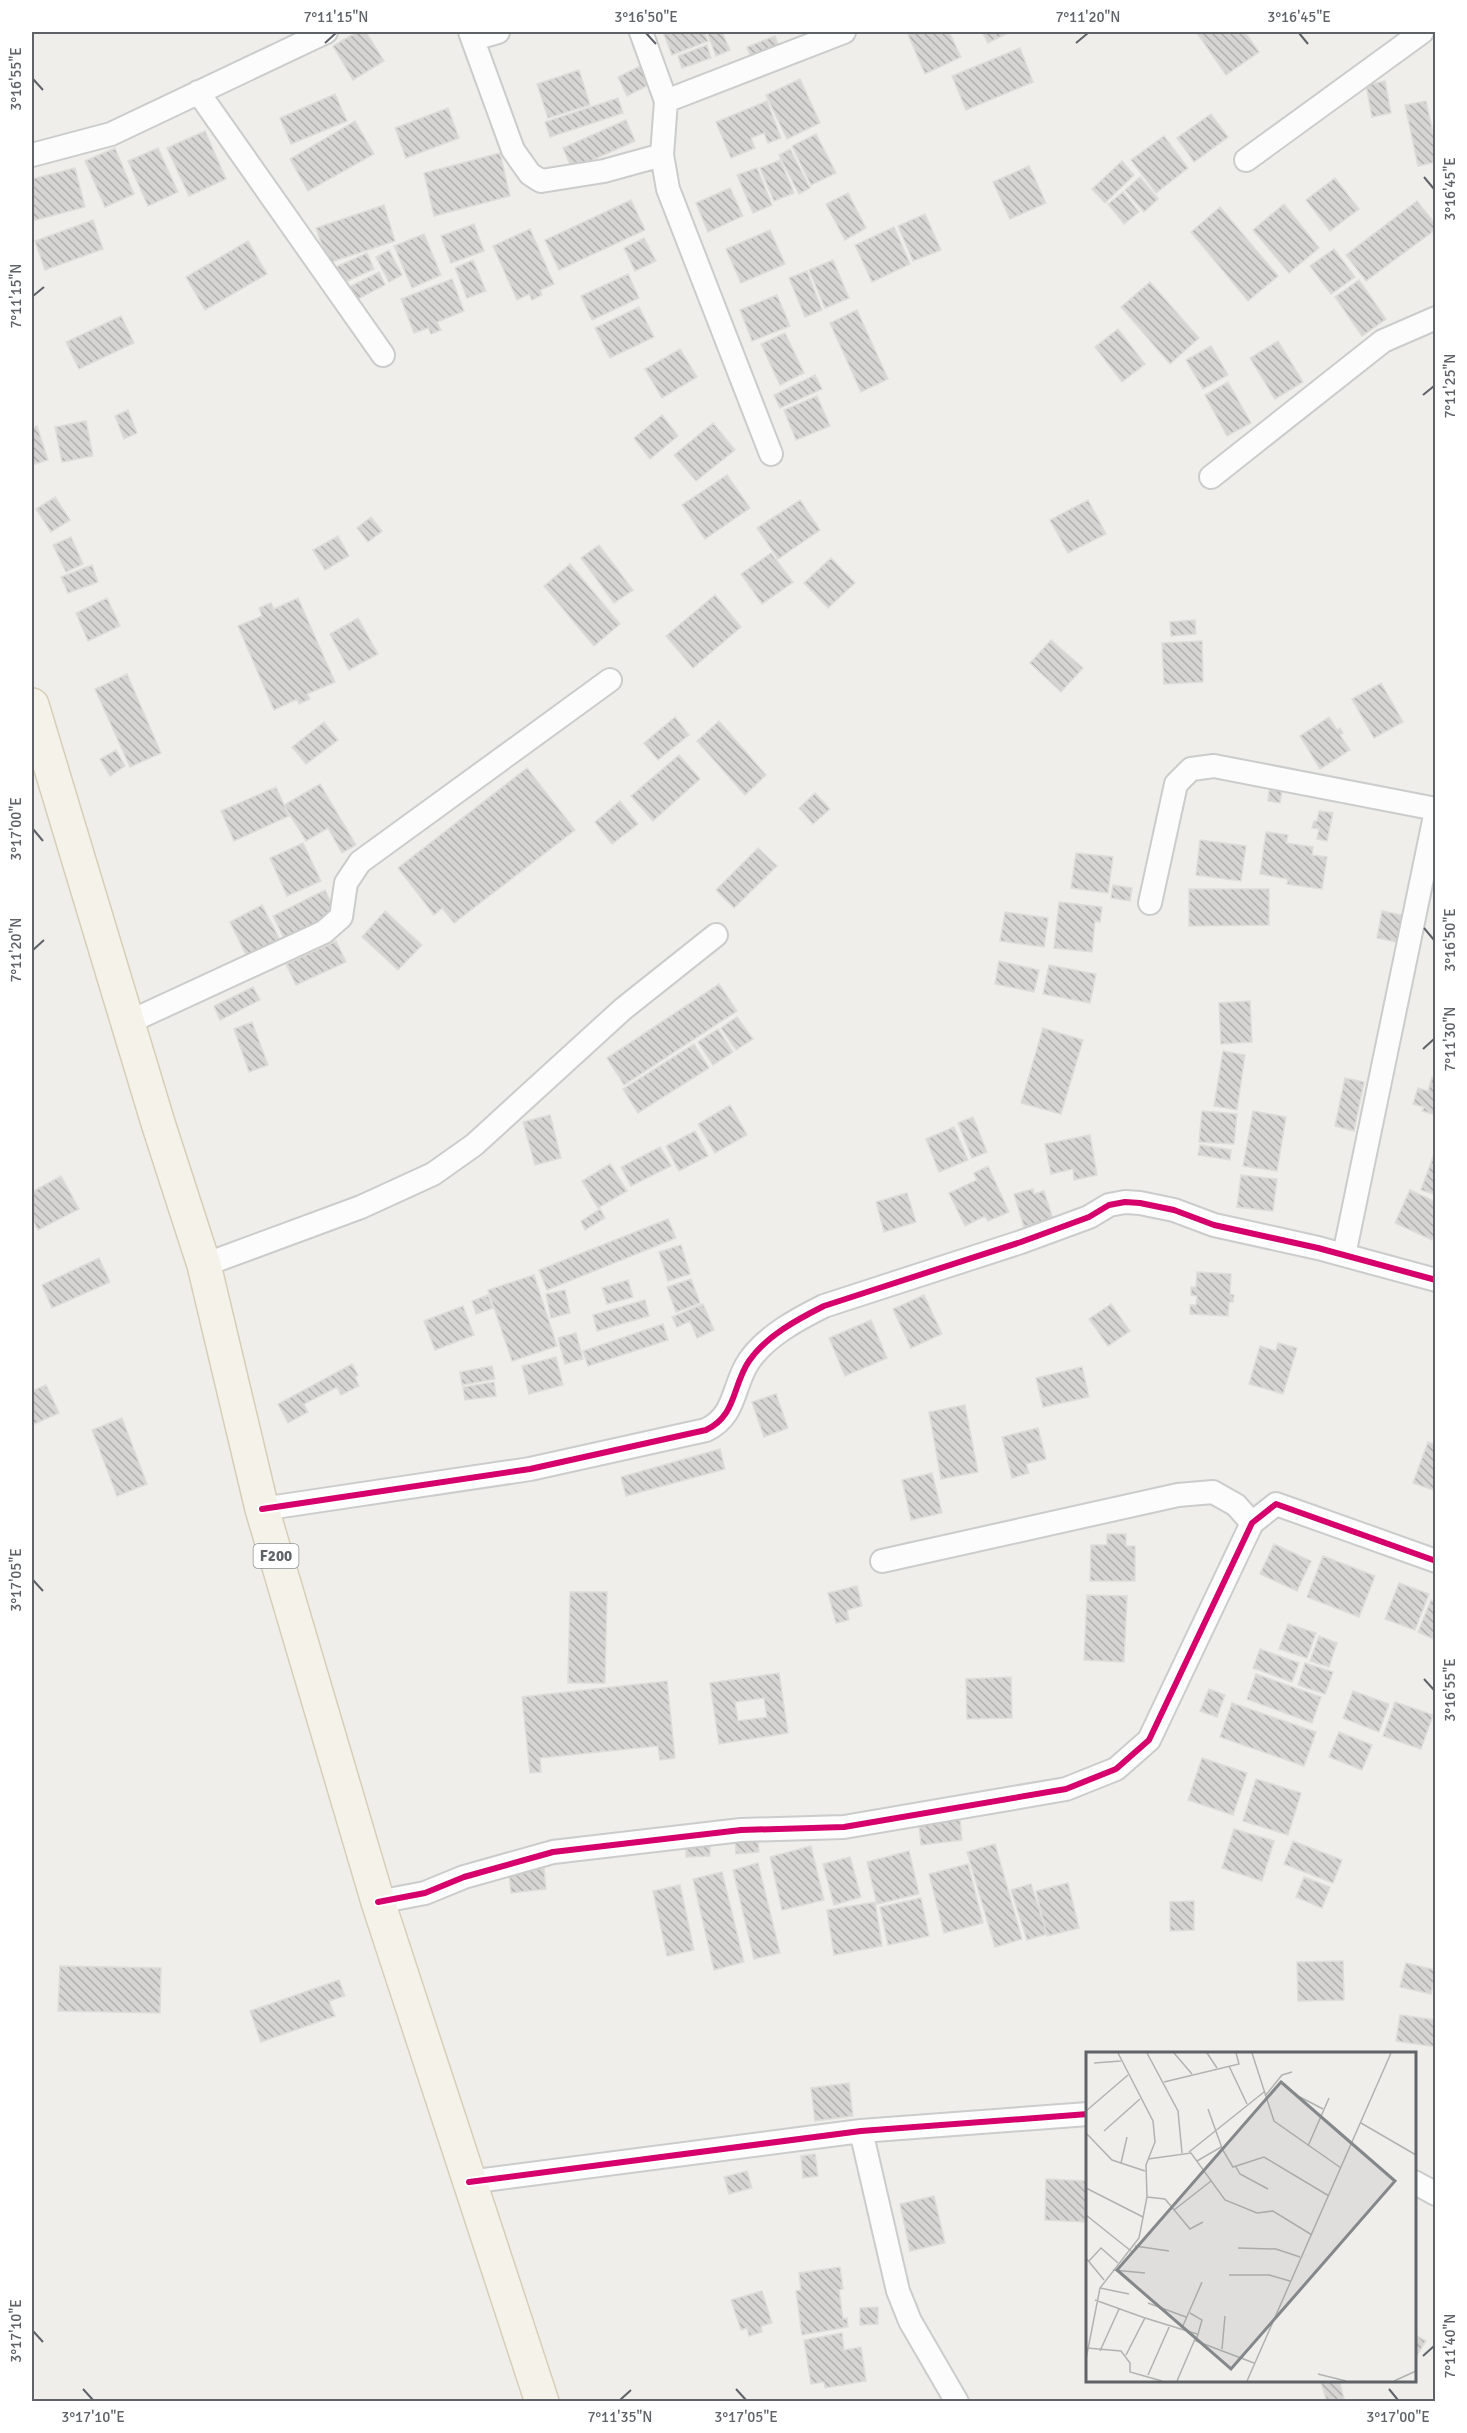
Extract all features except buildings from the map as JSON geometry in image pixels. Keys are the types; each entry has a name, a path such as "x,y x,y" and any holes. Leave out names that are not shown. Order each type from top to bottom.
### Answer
{"main road":[{"name":"F200","path":"32,705 204,1265 262,1509 378,1902 542,2402"}],"street":[{"path":"32,155 111,134 326,32"},
{"path":"498,32 472,35 513,150 530,174 541,181 604,171 662,155"},
{"path":"640,32 666,101 662,155 668,189 771,454"},
{"path":"666,101 844,32"},
{"path":"1246,160 1422,32"},
{"path":"198,92 383,355"},
{"path":"1211,477 1383,341 1436,318"},
{"path":"128,1023 324,932 341,918 346,883 360,862 610,680"},
{"path":"1150,903 1176,784 1191,769 1214,766 1436,810 1344,1255"},
{"path":"204,1265 361,1207 433,1174 474,1145 623,1009 716,935"},
{"path":"262,1509 530,1469 706,1430 717,1425 726,1415 753,1356 785,1328 804,1316 824,1305 1022,1242 1089,1216 1108,1205 1125,1202 1140,1203 1174,1210 1214,1225 1344,1255 1436,1280"},
{"path":"882,1561 1178,1495 1213,1492 1236,1505 1252,1523"},
{"path":"378,1902 425,1893 464,1877 553,1852 741,1830 844,1827 1066,1790 1116,1769 1149,1740 1252,1523 1276,1504 1436,1561"},
{"path":"469,2182 861,2131 1086,2114"},
{"path":"861,2131 898,2290 910,2321 957,2402"},
{"path":"1416,2183 1436,2194"}],"cycle path":[{"path":"262,1509 530,1469 706,1430 716,1424 729,1408 744,1371 756,1352 773,1336 804,1317 824,1306 1021,1242 1089,1217 1109,1205 1125,1202 1140,1203 1174,1210 1214,1225 1318,1248 1436,1280"},
{"path":"378,1902 425,1893 464,1877 553,1852 741,1830 844,1827 1066,1789 1116,1769 1149,1740 1252,1523 1276,1504 1436,1561"},
{"path":"469,2182 861,2131 1086,2114"}]}
